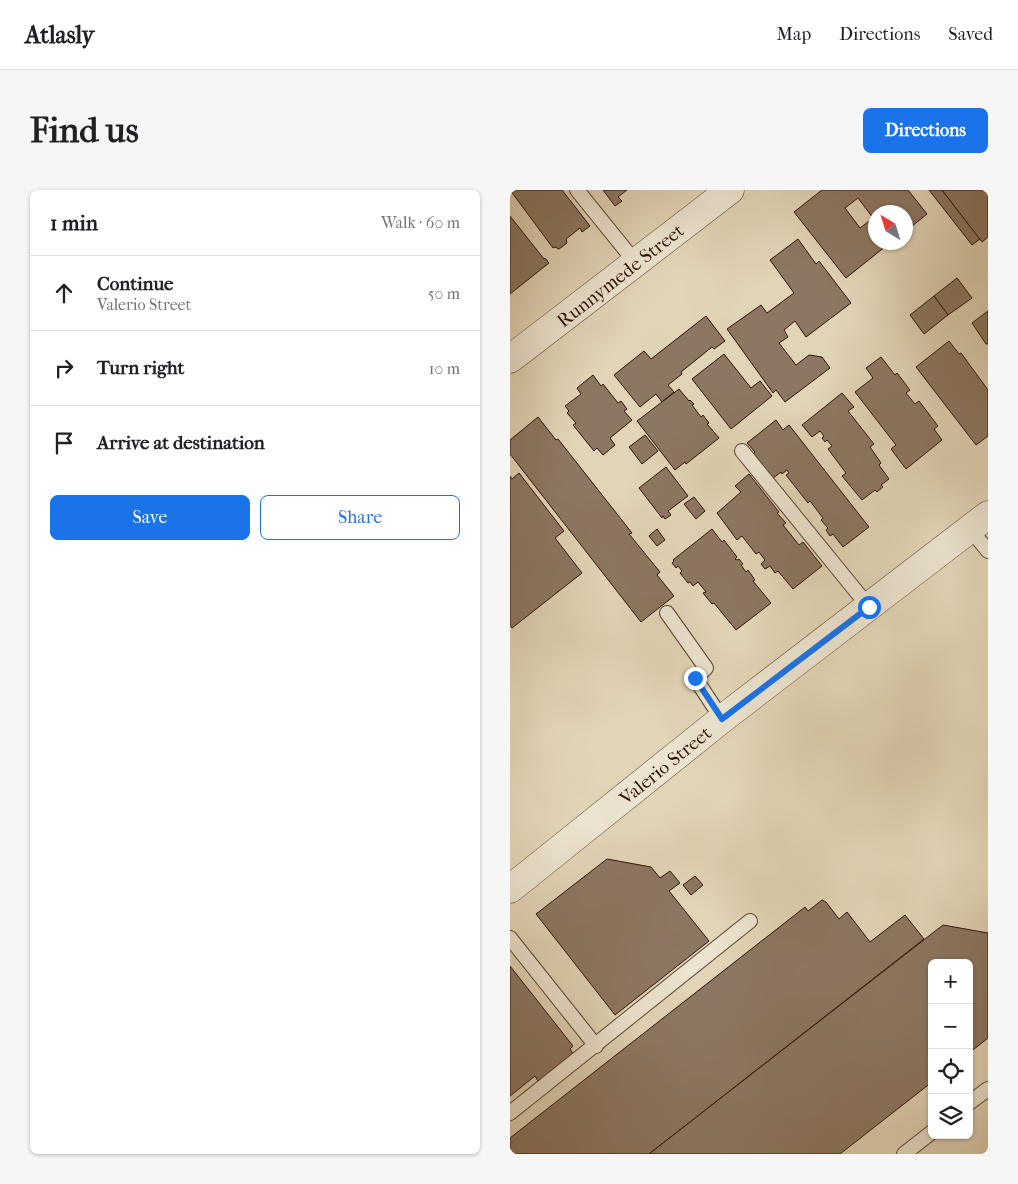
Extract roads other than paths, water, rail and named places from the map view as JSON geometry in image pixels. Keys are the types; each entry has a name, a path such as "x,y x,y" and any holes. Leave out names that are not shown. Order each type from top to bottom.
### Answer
{"street":[{"name":"Runnymede Street","path":"510,359 730,190"},
{"name":"Valerio Street","path":"510,889 722,719 979,522"}],"lane":[{"path":"577,190 636,263"},
{"path":"742,451 869,607"},
{"path":"979,522 988,552"},
{"path":"667,613 706,668 695,678 722,719"},
{"path":"510,1113 750,921"},
{"path":"510,938 596,1046"},
{"path":"973,1100 988,1089"},
{"path":"904,1154 928,1135"}]}
